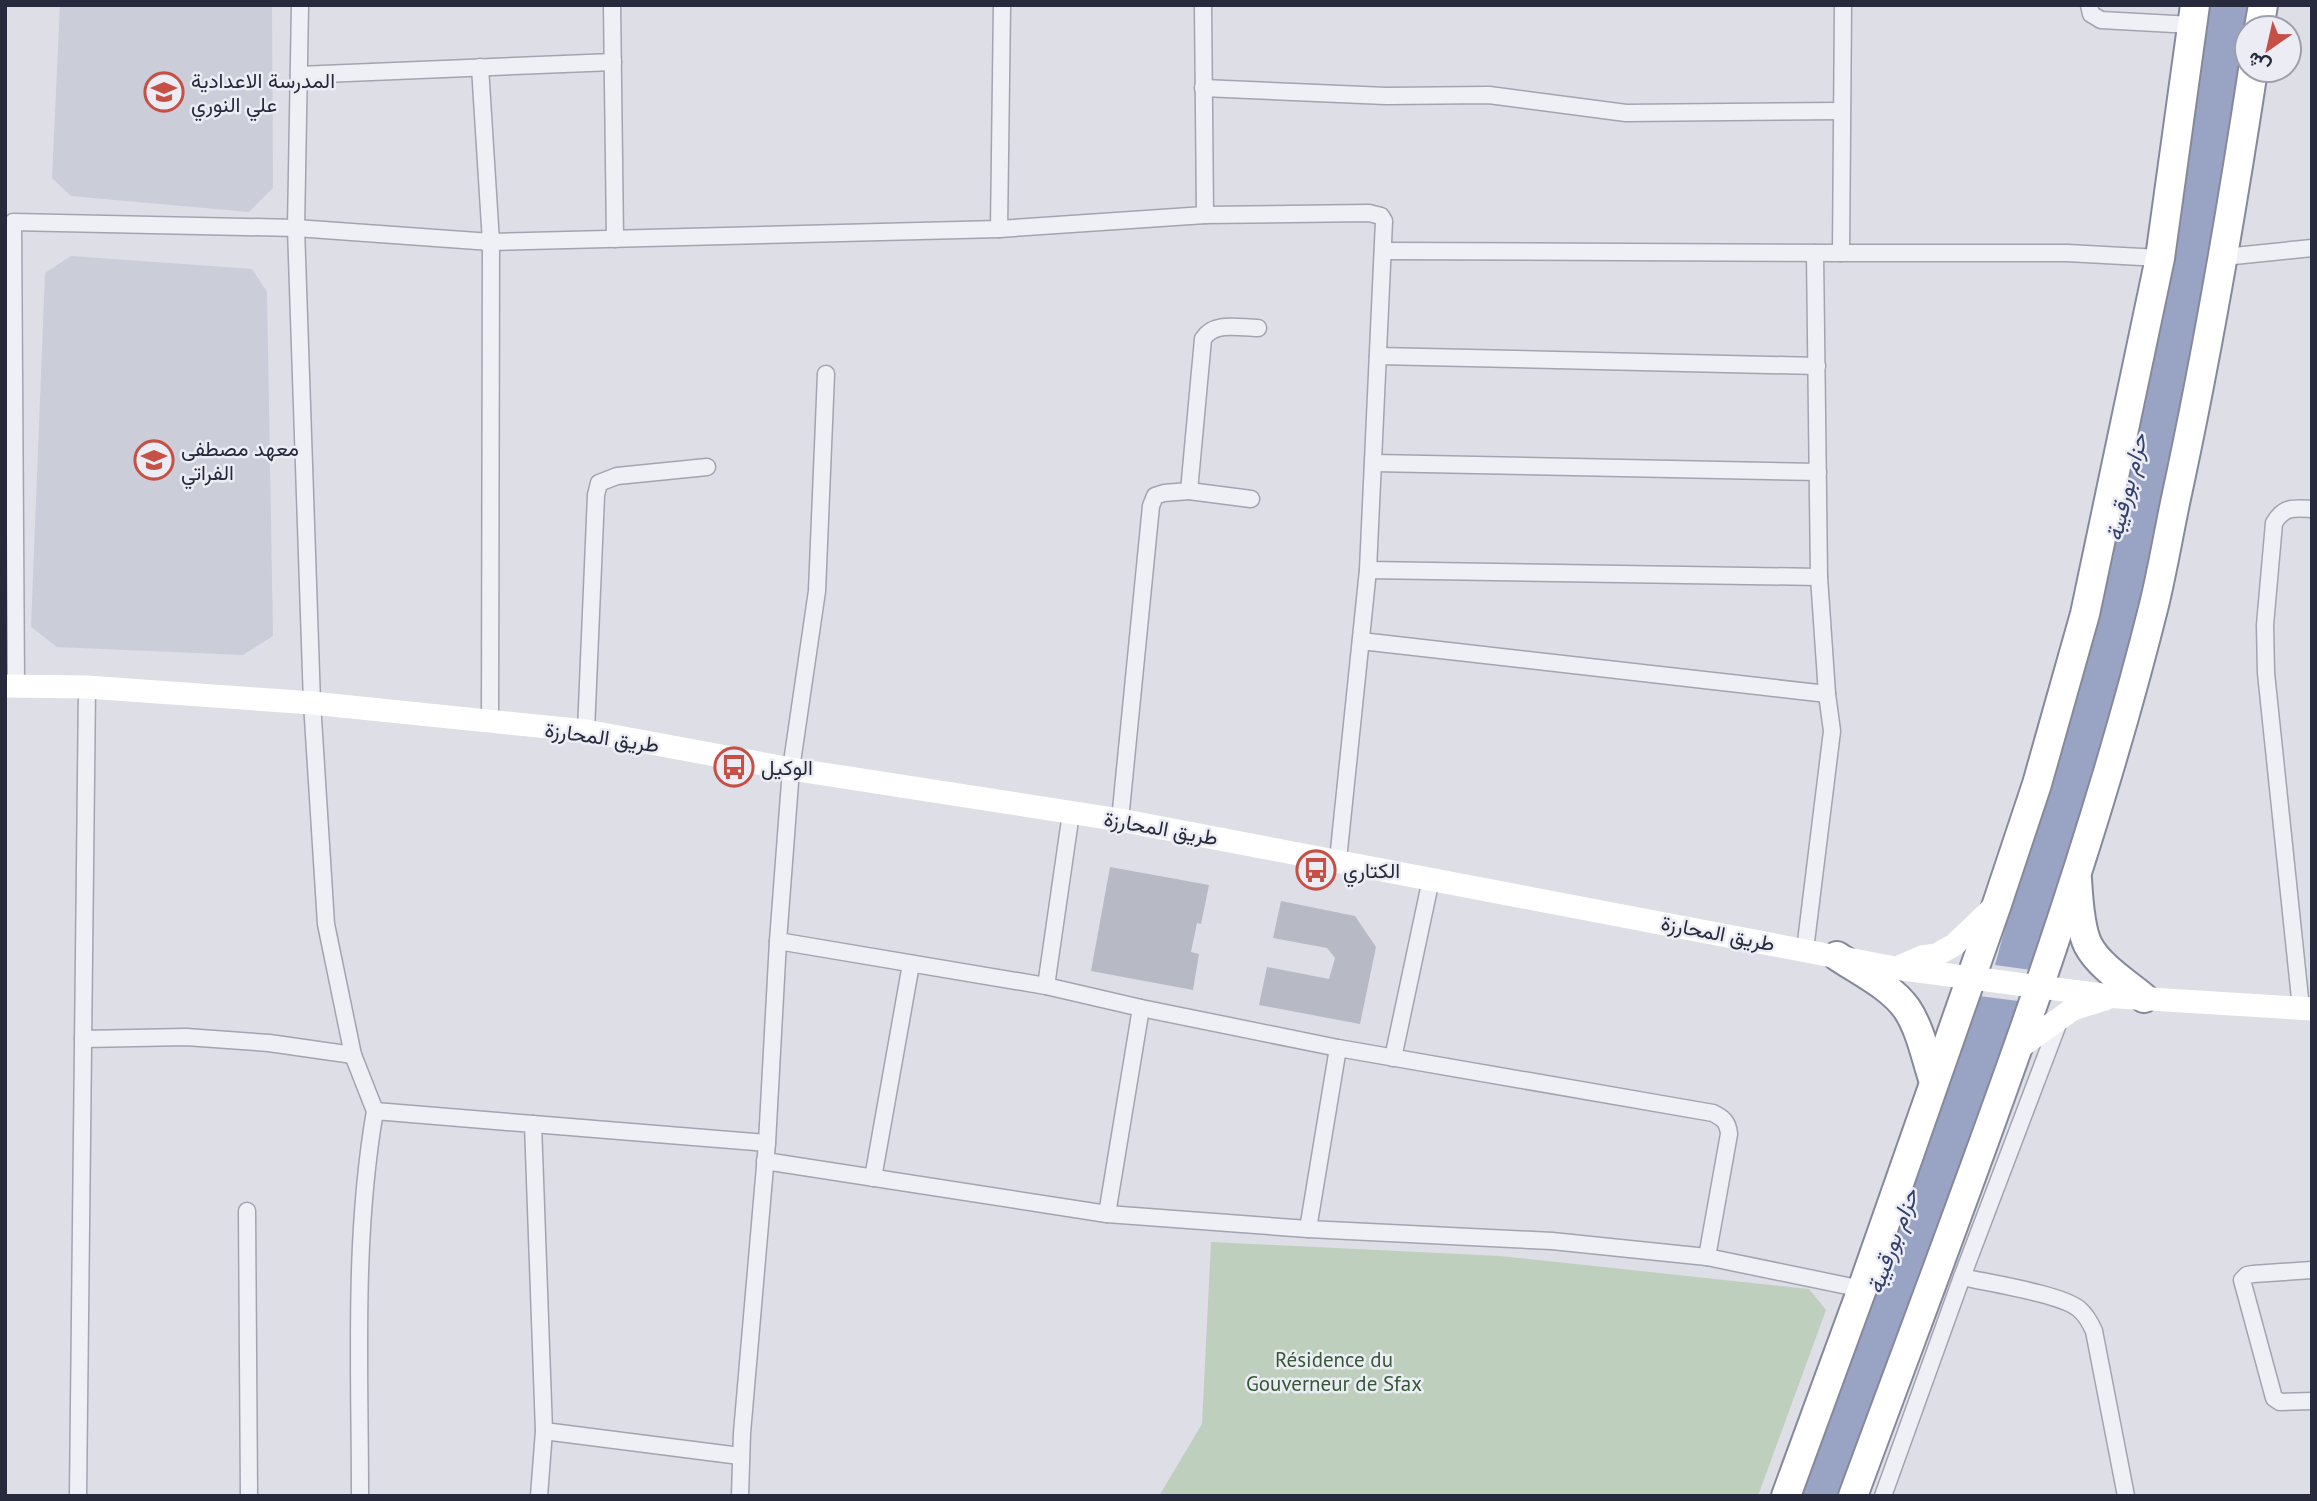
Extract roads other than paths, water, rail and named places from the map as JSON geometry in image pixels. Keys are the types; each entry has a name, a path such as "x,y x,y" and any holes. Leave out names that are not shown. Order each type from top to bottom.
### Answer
{"highway":[{"path":"1786,1496 1934,1082 1976,977 2037,784 2085,614 2160,258 2193,15"},
{"path":"1853,1496 2017,1049 2034,987 2077,868 2126,706 2155,603 2191,430 2224,257 2251,84"},
{"path":"2077,868 2078,899 2088,944 2131,997"},
{"path":"1837,956 1889,991 1906,1007 1914,1022 1934,1082"}],"main road":[{"name":"طريق المحارزة","path":"11,686 87,687 312,704 586,731 790,769 1120,820 1895,968 2131,997 2306,1009"},
{"path":"1895,968 1946,951 1997,904"},
{"path":"2017,1049 2061,1017 2085,1004 2131,997"}],"street":[{"path":"300,5 296,228 312,704 326,924 353,1055 375,1111 366,1164 361,1228 360,1496"},
{"path":"612,5 615,239"},
{"path":"999,229 1002,5"},
{"path":"1203,5 1205,215"},
{"path":"1841,253 1843,5"},
{"path":"2090,5 2091,13 2101,20 2193,15"},
{"path":"299,75 612,62"},
{"path":"480,67 491,242 490,723"},
{"path":"1203,88 1386,96 1489,95 1626,113 1841,111"},
{"path":"11,686 9,222 296,228 491,242 999,229 1205,215 1376,214 1384,222 1368,570 1338,860"},
{"path":"2224,257 2312,248"},
{"path":"1383,251 2067,253 2160,258"},
{"path":"1805,950 1832,731 1819,577 1815,253"},
{"path":"1189,491 1203,339 1208,330 1216,327 1258,328"},
{"path":"1378,356 1817,366"},
{"path":"740,1496 740,1456 767,1143 790,769 817,591 826,373"},
{"path":"1374,463 1818,472"},
{"path":"586,731 596,495 599,483 617,476 708,467"},
{"path":"1120,820 1151,506 1155,496 1189,491 1251,499"},
{"path":"2306,1009 2266,673 2265,637 2274,523 2280,513 2288,508 2312,509"},
{"path":"1368,570 1819,577"},
{"path":"1361,641 1827,694"},
{"path":"78,1496 87,687"},
{"path":"1046,986 1071,813"},
{"path":"1393,1058 1431,878"},
{"path":"778,940 1046,986 1338,1048 1713,1113 1725,1120 1730,1134 1707,1257"},
{"path":"873,1178 911,964"},
{"path":"1107,1214 1142,1008"},
{"path":"1883,1496 1962,1277 2061,1017"},
{"path":"83,1039 186,1037 269,1043 353,1055"},
{"path":"1308,1230 1338,1048"},
{"path":"375,1111 767,1143"},
{"path":"533,1124 544,1431 539,1496"},
{"path":"765,1161 1107,1214 1308,1230 1515,1238 1707,1257 1862,1289"},
{"path":"247,1211 249,1496"},
{"path":"2312,1270 2253,1274 2244,1277 2242,1285 2274,1398 2280,1402 2312,1401"},
{"path":"1962,1277 2057,1298 2077,1307 2085,1315 2094,1331 2126,1496"},
{"path":"544,1431 740,1456"}],"water":[{"name":"حزام بورقيبة","path":"2208,5 2252,5 2250,14 2233,14 2233,84 2241,84 2232,149 2167,497 2110,727 2031,970 1995,965 2019,877"},
{"name":"حزام بورقيبة","path":"1979,996 2018,1001 1991,1088 1842,1496 1797,1496"}],"place":[{"name":"المدرسة الاعدادية علي النوري","path":"164,92"},
{"name":"معهد مصطفى الفراتي","path":"154,460"},
{"name":"الوكيل","path":"734,767"},
{"name":"الكتاري","path":"1316,870"}],"park label":[{"name":"Résidence du Gouverneur de Sfax","path":"1334,1371"}]}
